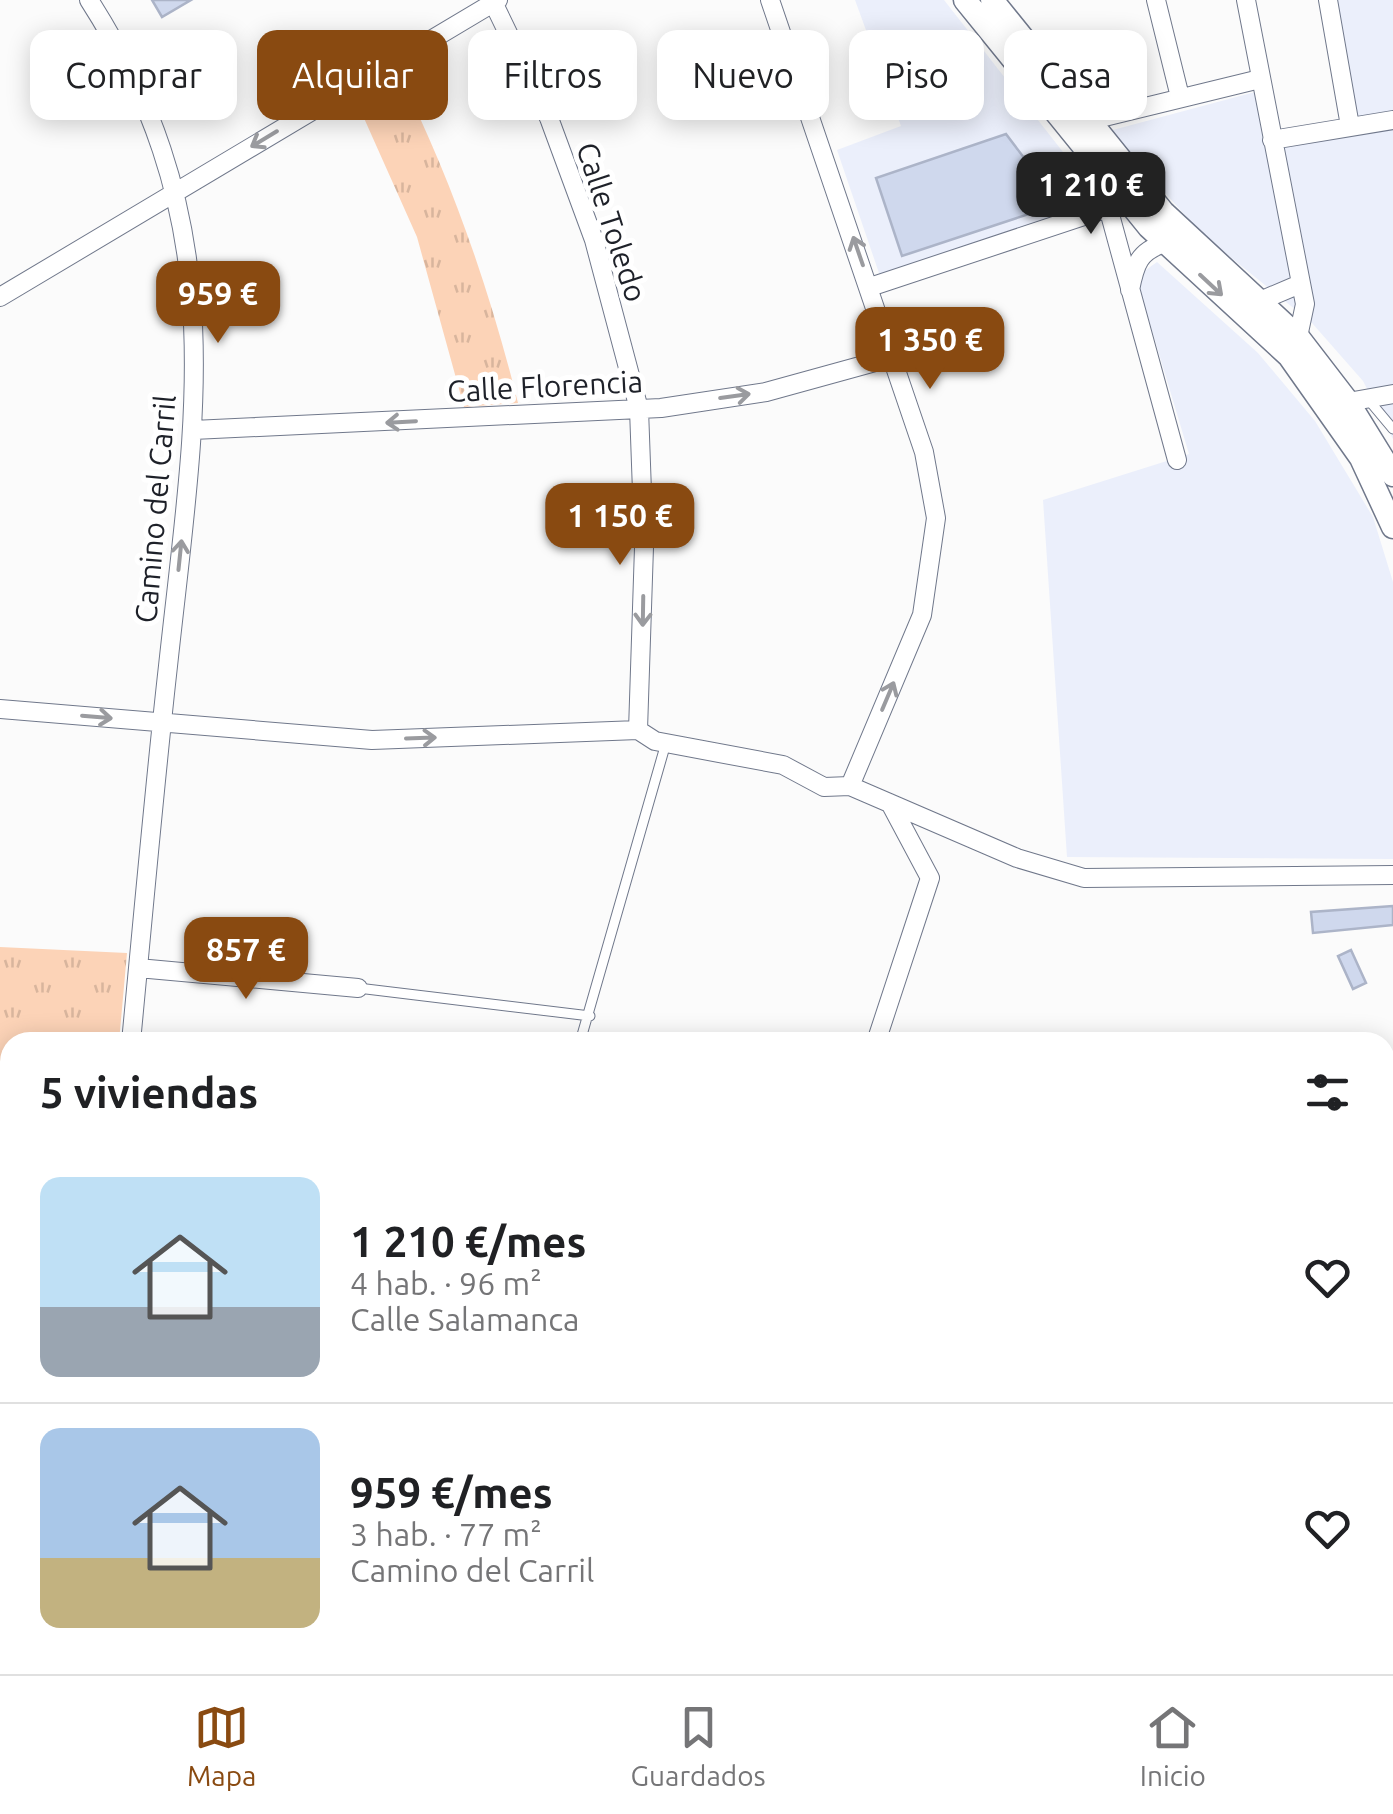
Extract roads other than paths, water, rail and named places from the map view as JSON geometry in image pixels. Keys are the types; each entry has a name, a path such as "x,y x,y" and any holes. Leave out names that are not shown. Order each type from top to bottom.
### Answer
{"street":[{"name":"Camino del Carril","path":"89,0 120,48 150,113 187,242 194,319 194,430 132,1032"},
{"path":"770,0 924,452 936,518 922,616 850,786"},
{"path":"965,0 1098,167 1165,243 1289,356 1362,458 1393,526"},
{"path":"992,0 1163,212 1298,336 1357,400 1393,475"},
{"path":"1156,0 1180,97"},
{"path":"1246,0 1304,304 1298,336"},
{"path":"1328,0 1350,126"},
{"path":"0,297 494,1"},
{"name":"Calle Toledo","path":"494,1 549,118 594,240 638,409 644,547 638,730"},
{"path":"1088,121 1260,78"},
{"path":"1272,140 1393,120"},
{"path":"1098,167 1129,295 1177,460"},
{"path":"870,286 1108,208"},
{"path":"1129,295 1136,261 1149,248 1165,243"},
{"path":"1260,301 1300,284"},
{"name":"Calle Florencia","path":"194,430 638,409 766,392 893,357"},
{"path":"1357,400 1393,394"},
{"path":"0,709 372,740 638,730 666,743 784,765 824,787 850,786 1016,858 1084,878 1393,875"},
{"path":"879,1032 930,878 890,804"},
{"path":"138,968 358,988"}],"lane":[{"path":"1357,400 1393,430"},
{"path":"584,1032 666,743"},
{"path":"358,988 590,1016"}]}
